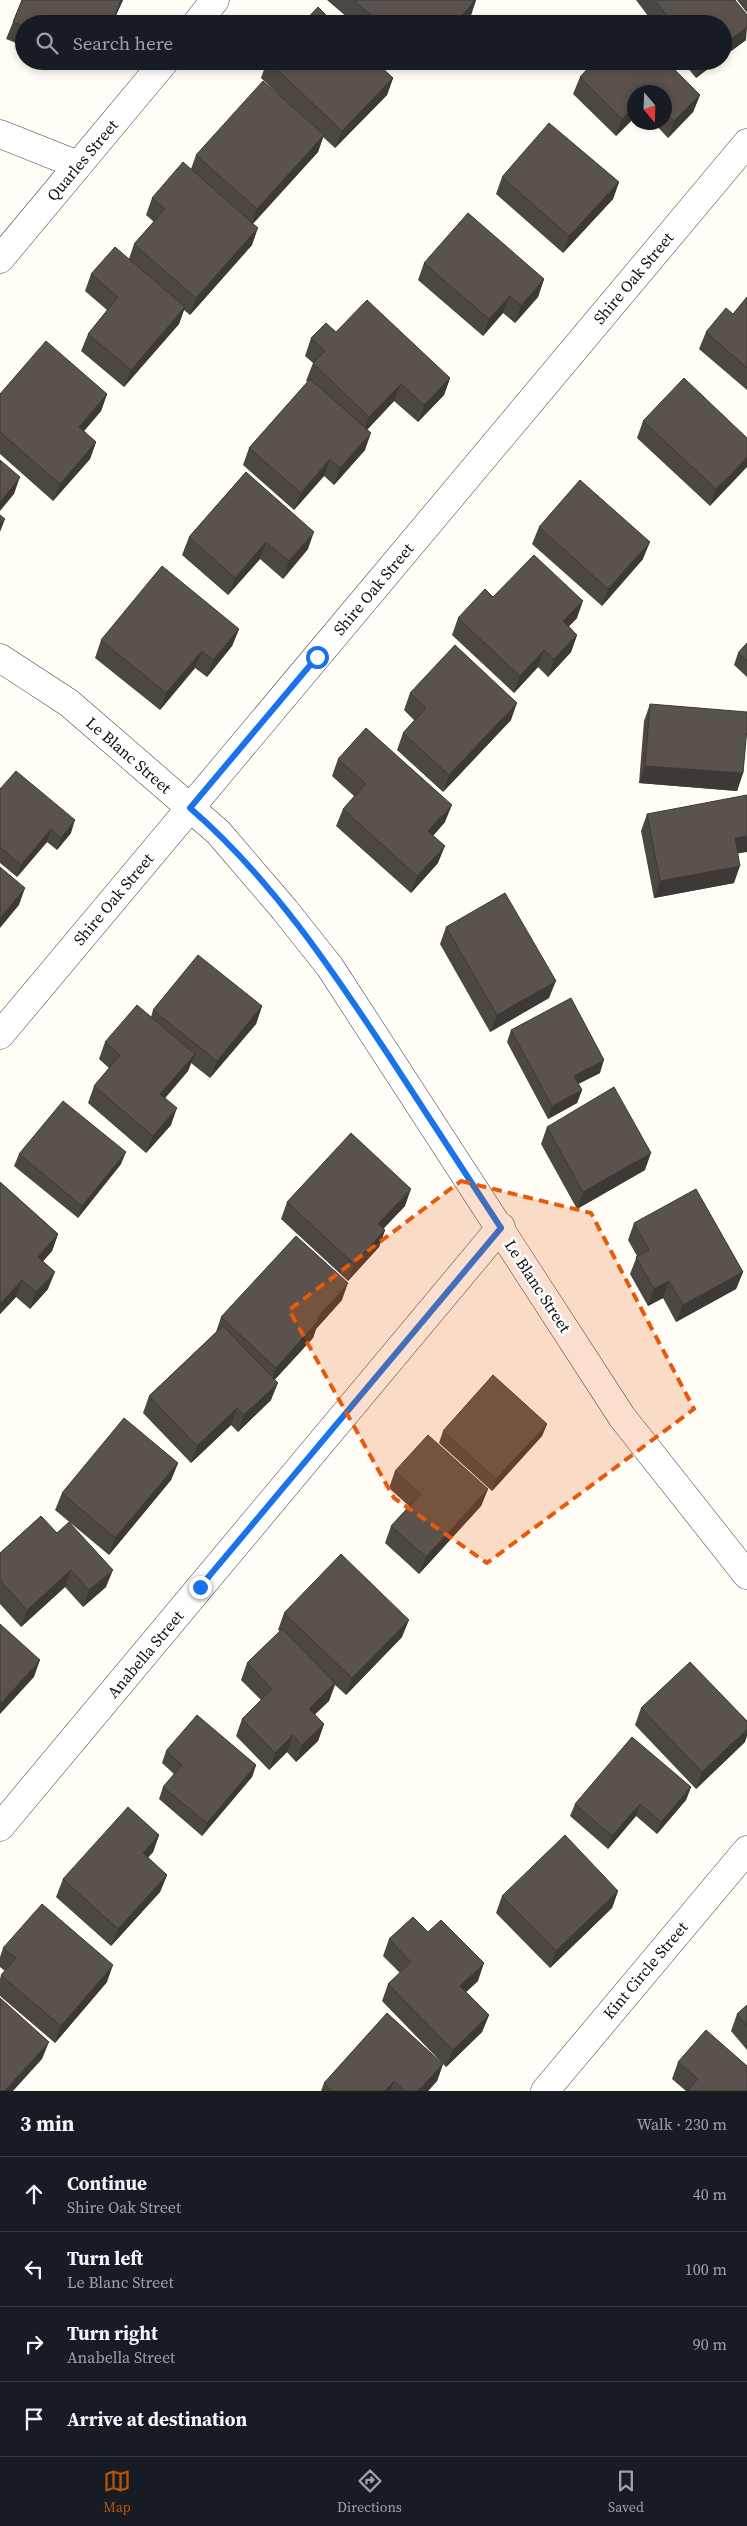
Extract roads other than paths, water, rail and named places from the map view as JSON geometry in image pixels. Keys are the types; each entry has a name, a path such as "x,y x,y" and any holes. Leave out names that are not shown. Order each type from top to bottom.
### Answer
{"street":[{"path":"204,15 216,0"},
{"name":"Quarles Street","path":"0,258 157,70"},
{"path":"0,134 78,165"},
{"name":"Shire Oak Street","path":"0,1035 747,143"},
{"name":"Le Blanc Street","path":"0,658 69,703 218,832 284,909 330,967 622,1417 747,1575"},
{"name":"Anabella Street","path":"0,1827 501,1228"},
{"name":"Kint Circle Street","path":"544,2091 747,1850"}]}
